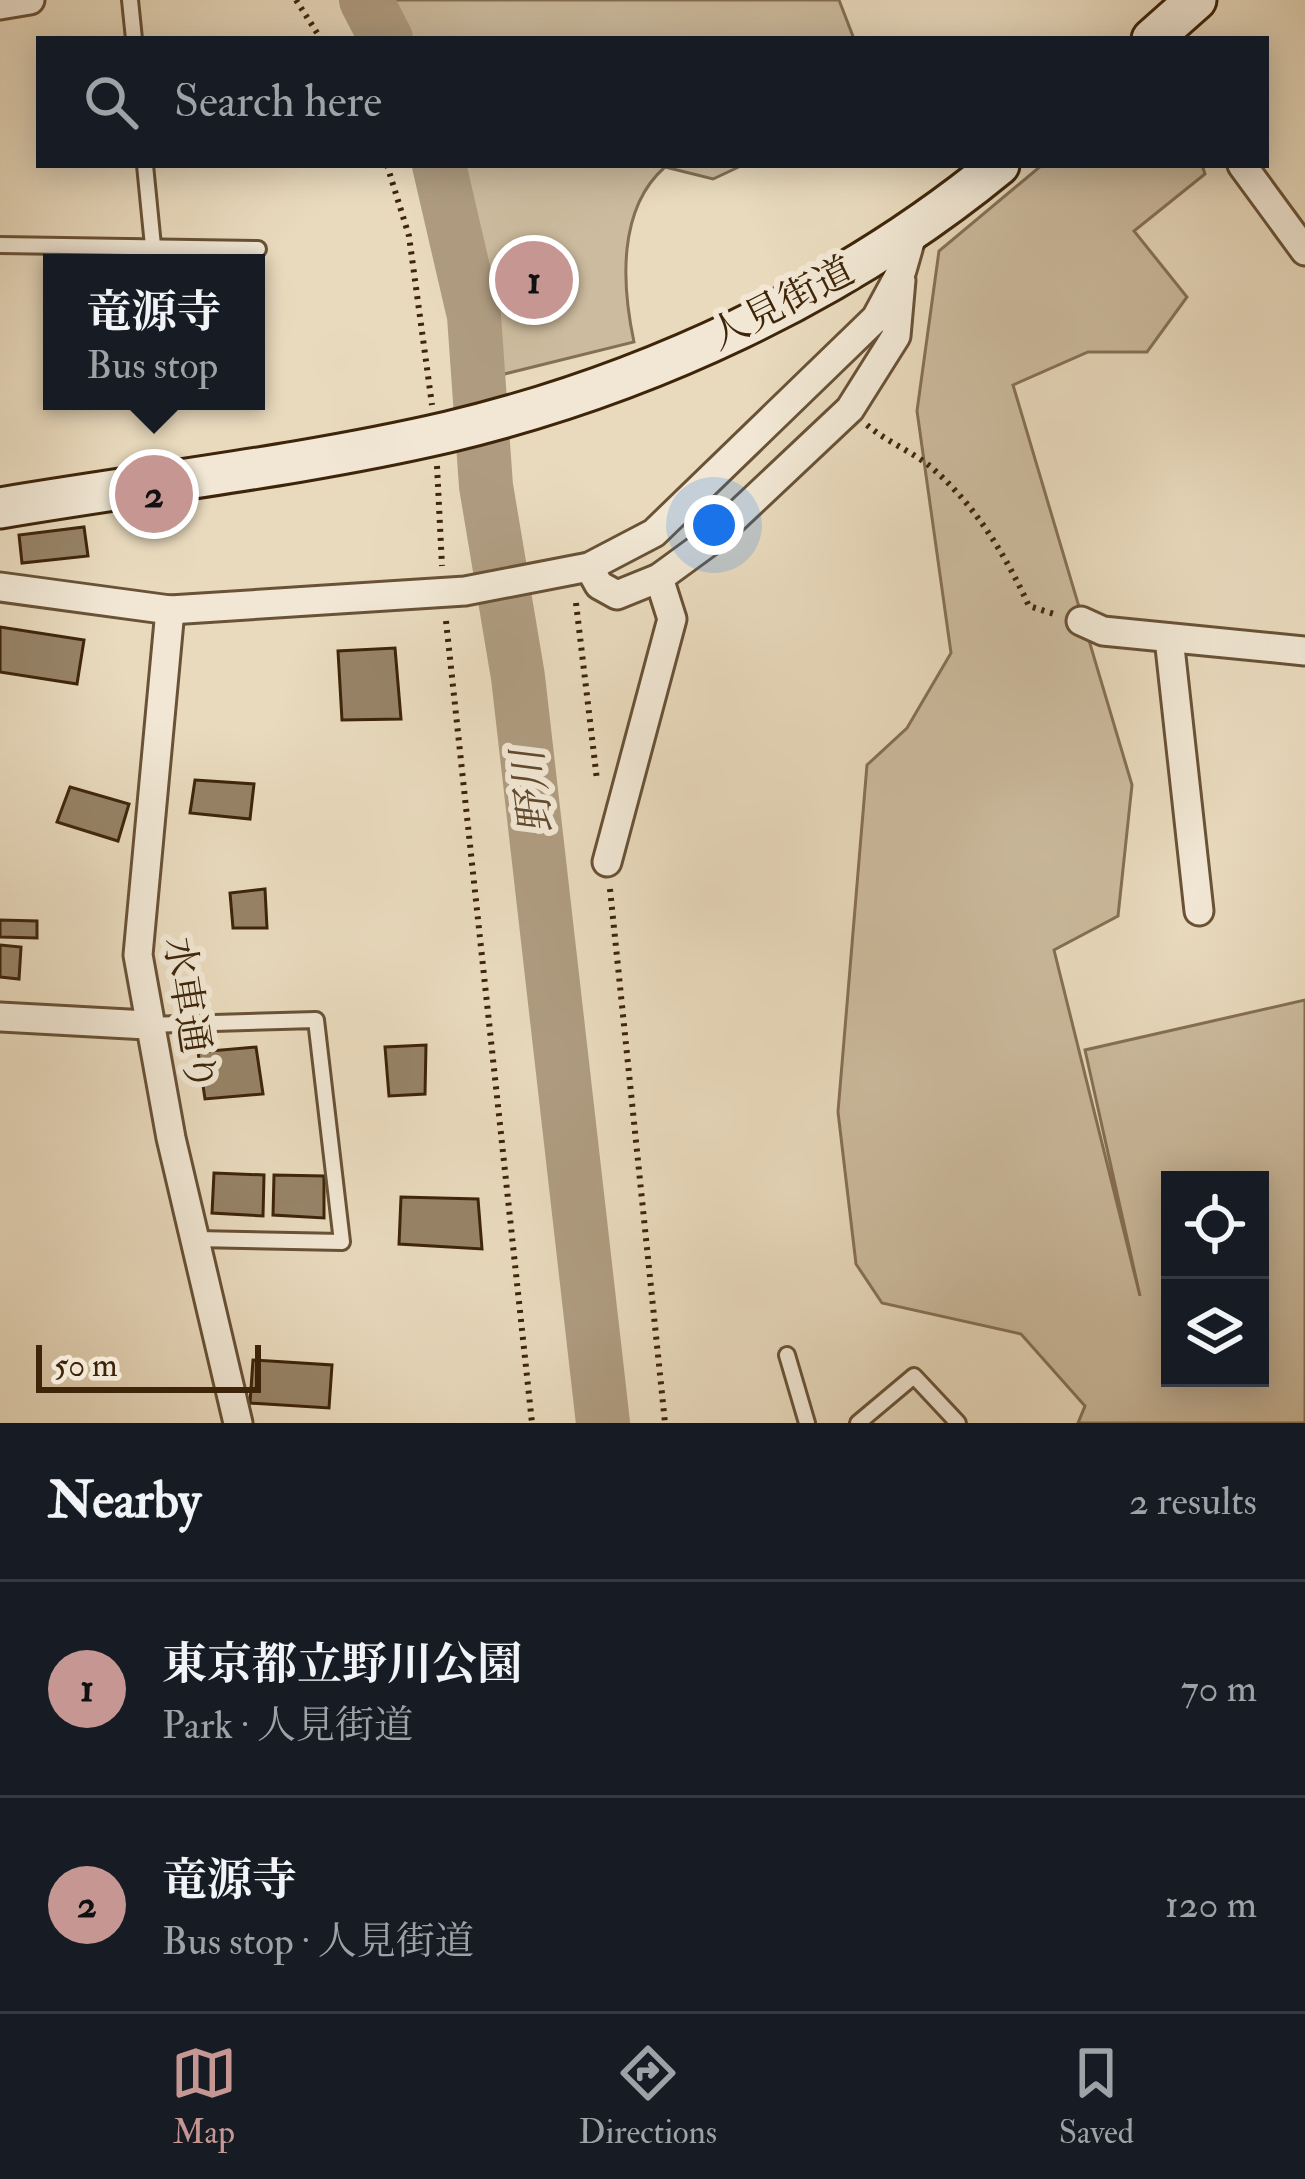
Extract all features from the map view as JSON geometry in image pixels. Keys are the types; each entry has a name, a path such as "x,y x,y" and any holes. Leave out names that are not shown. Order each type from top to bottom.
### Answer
{"main road":[{"path":"1155,36 1196,0"},
{"name":"人見街道","path":"439,433 544,404 746,325 914,228 995,168"},
{"path":"0,508 439,433"}],"street":[{"path":"0,5 30,0"},
{"path":"1244,168 1305,250"},
{"path":"580,568 617,596 659,578 730,524 850,409 896,336 902,270 914,228"},
{"path":"0,587 170,610 454,592 580,568 654,533 876,318 902,270"},
{"path":"607,862 672,619 659,578"},
{"name":"水車通り","path":"170,610 138,910 147,1024 238,1423"},
{"path":"1081,621 1103,631 1305,651"},
{"path":"1169,638 1199,911"},
{"path":"0,1016 147,1024"}],"lane":[{"path":"130,0 134,36"},
{"path":"146,168 153,246"},
{"path":"0,245 258,250"},
{"path":"147,1024 316,1020 343,1242 196,1239"},
{"path":"787,1354 807,1423"},
{"path":"858,1423 914,1376 958,1423"}],"path":[{"path":"296,0 319,36"},
{"path":"388,168 409,236 439,433 532,1423"},
{"path":"850,409 882,438 928,465 970,506 1009,563 1030,606 1081,621"},
{"path":"580,568 599,795"},
{"path":"607,862 665,1423"}],"shaded area":[{"path":"341,0 839,0 853,36 359,36"},
{"path":"416,168 664,168 638,204 627,249 627,297 634,342 456,386 445,274"},
{"path":"669,168 737,168 713,179"},
{"path":"1038,168 1203,168 1205,174 1134,231 1187,297 1147,352 1088,352 1013,385 1132,785 1118,916 1054,950 1140,1296 1085,1050 1305,1000 1305,1423 1078,1423 1085,1406 1021,1334 882,1303 856,1264 838,1112 867,765 907,728 951,653 917,411 939,251"}],"building":[{"path":"84,527 88,556 22,563 19,535"},
{"path":"0,627 84,640 77,684 0,672"},
{"path":"395,648 401,719 342,720 338,651"},
{"path":"195,780 254,784 250,819 190,813"},
{"path":"70,787 129,804 118,841 57,822"},
{"path":"265,889 267,928 233,928 230,893"},
{"path":"0,920 37,921 37,938 0,937"},
{"path":"0,945 21,947 19,979 0,977"},
{"path":"426,1045 425,1094 389,1096 385,1047"},
{"path":"256,1047 263,1094 205,1099 198,1052"},
{"path":"214,1173 264,1175 263,1216 212,1213"},
{"path":"274,1175 324,1176 324,1218 273,1215"},
{"path":"401,1197 478,1199 482,1249 399,1244"},
{"path":"253,1360 332,1365 329,1408 250,1403"}],"waterway":[{"name":"野川","path":"366,0 384,36"},
{"name":"野川","path":"440,168 474,316 486,486 518,677 603,1423"}],"place":[{"name":"東京都立野川公園","path":"534,280"},
{"name":"竜源寺","path":"154,494"}]}
